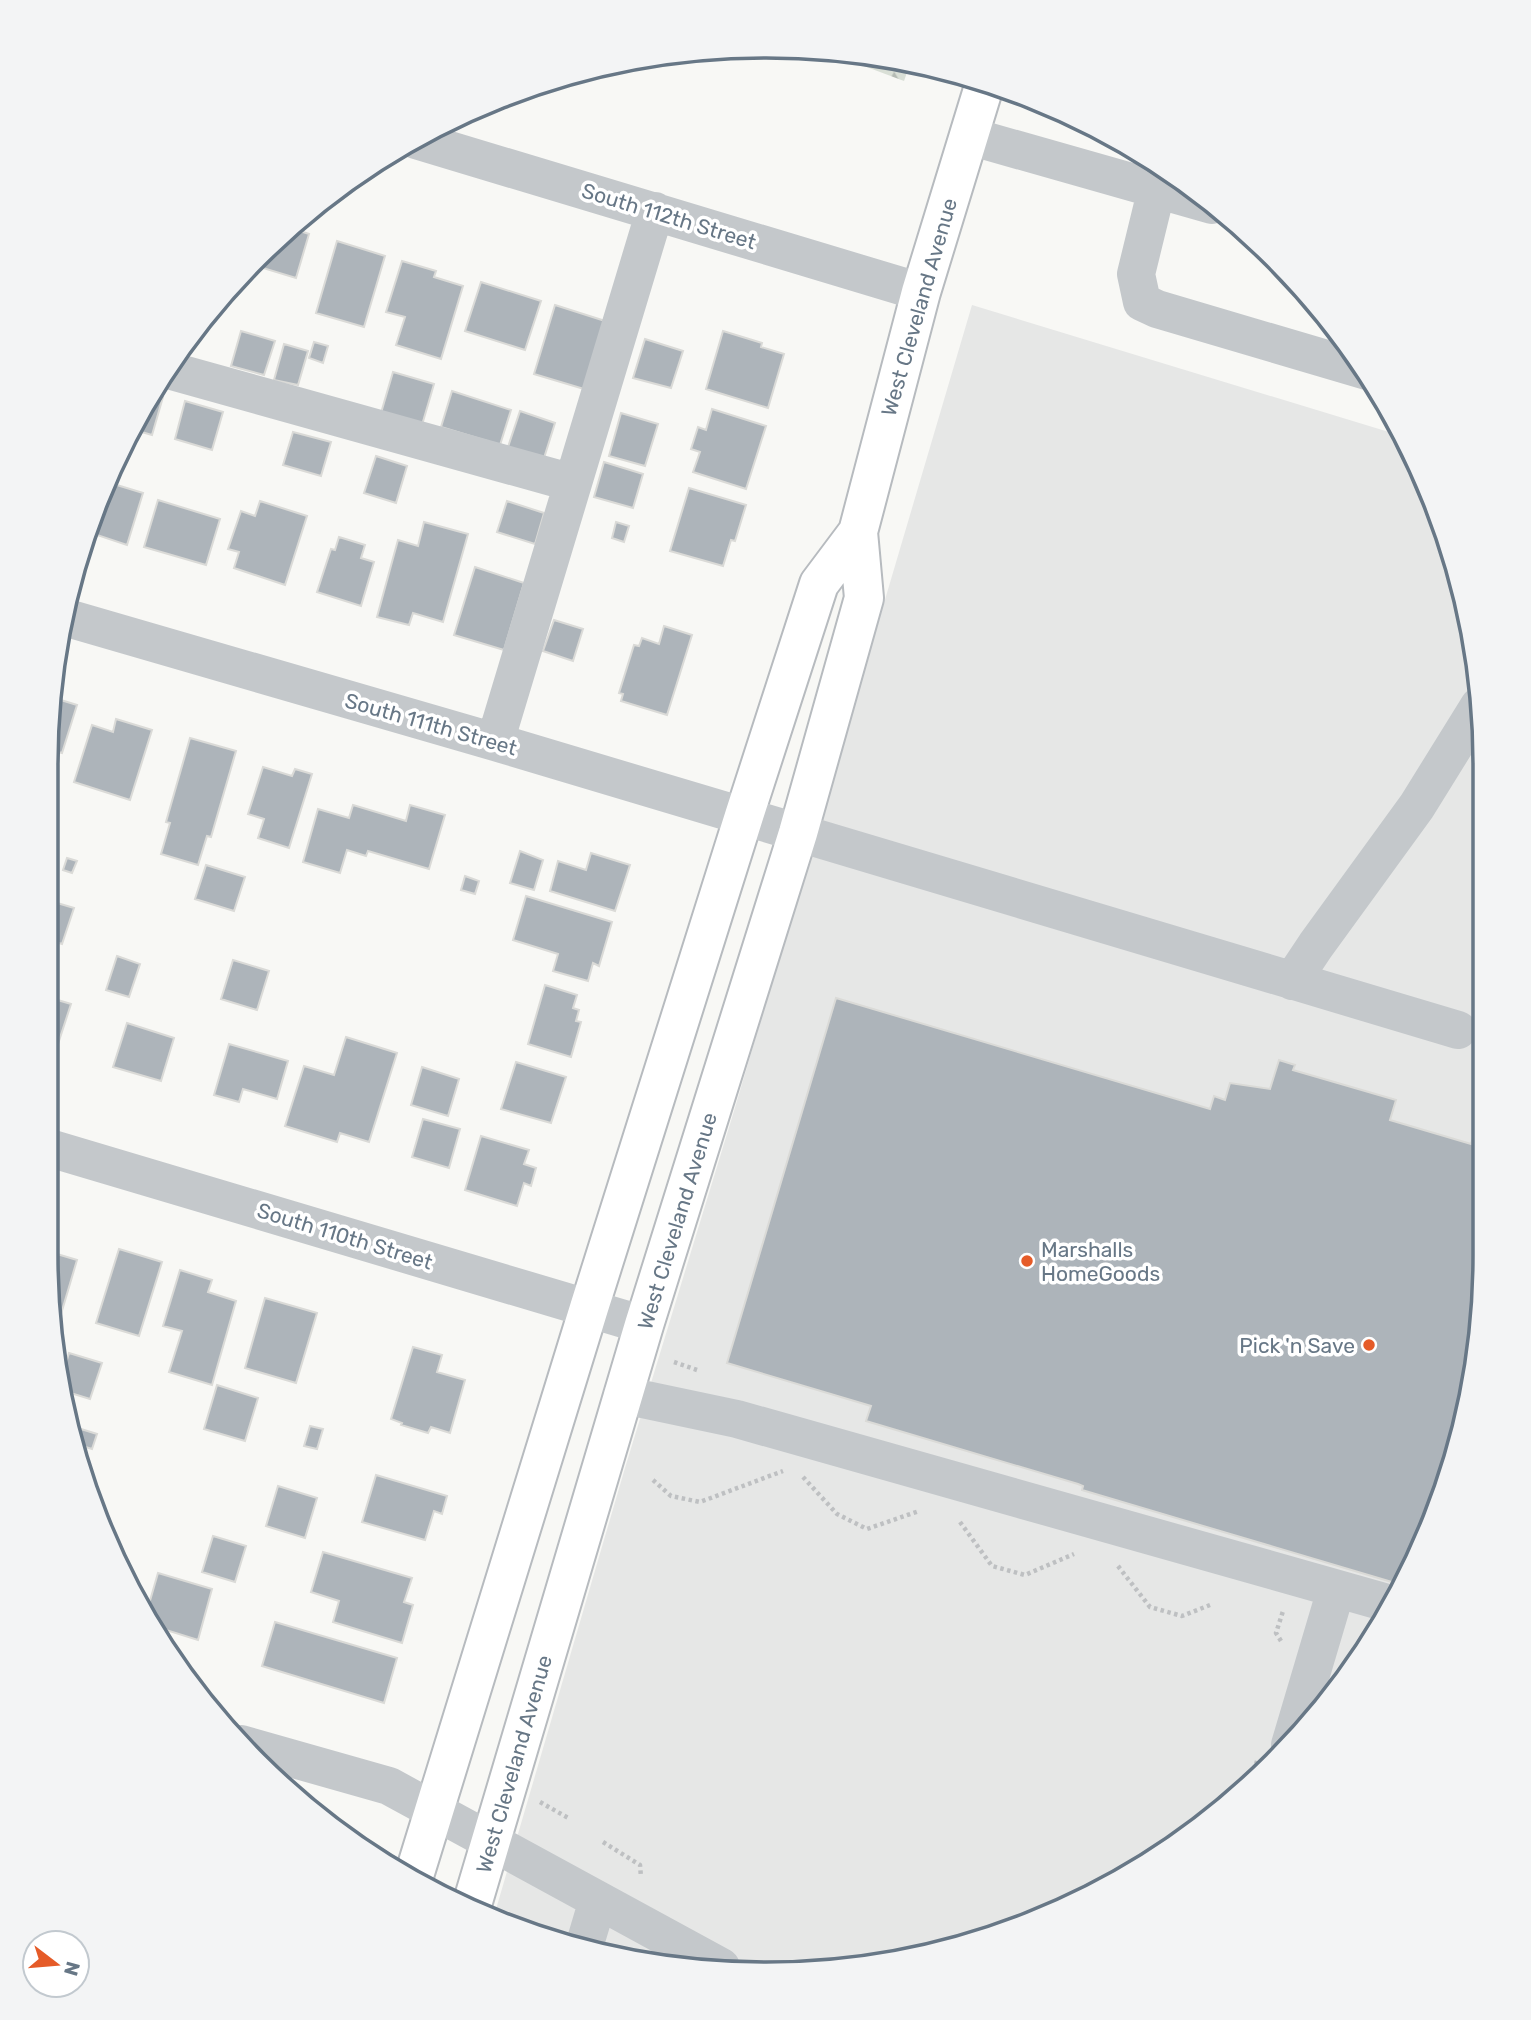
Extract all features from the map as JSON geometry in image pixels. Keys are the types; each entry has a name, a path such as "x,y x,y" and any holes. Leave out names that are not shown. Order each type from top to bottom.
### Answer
{"main road":[{"name":"West Cleveland Avenue","path":"474,1899 644,1325 799,832 864,598 858,532 922,292 982,92"},
{"name":"West Cleveland Avenue","path":"416,1869 589,1308 819,584 858,532"}],"street":[{"path":"969,136 1187,197"},
{"name":"South 112th Street","path":"429,144 922,292"},
{"path":"1157,188 1136,274 1142,302 1157,309 1350,366"},
{"path":"495,742 655,211"},
{"path":"177,372 573,483"},
{"name":"South 111th Street","path":"73,620 799,832 1458,1030"},
{"path":"1292,981 1315,945 1417,806 1472,717"},
{"name":"South 110th Street","path":"58,1151 644,1325"},
{"path":"623,1395 737,1419 1382,1602"},
{"path":"1297,1722 1336,1590"},
{"path":"260,1749 389,1786 708,1960"},
{"path":"586,1939 598,1900"}],"path":[{"path":"653,1480 671,1496 699,1503 793,1466"},
{"path":"802,1476 837,1514 867,1529 921,1510 930,1512"},
{"path":"958,1519 992,1566 1025,1574 1079,1552"},
{"path":"1117,1564 1150,1606 1182,1616 1210,1605"},
{"path":"540,1802 570,1819"},
{"path":"604,1842 640,1865 640,1877"}],"shaded area":[{"path":"972,305 1389,432 1419,495 1449,582 1460,627 1472,719 1472,1301 1460,1393 1436,1482 1400,1568 1354,1648 1298,1721 1232,1787 1159,1843 1079,1889 993,1925 904,1949 812,1961 719,1961 627,1949 538,1925 496,1908 625,1468 734,1111"}],"green space":[{"path":"859,64 907,72 904,81"}],"building":[{"path":"301,231 309,234 296,278 262,268"},
{"path":"337,241 385,256 364,327 316,313"},
{"path":"402,261 436,271 434,277 463,286 441,359 396,345 405,317 386,312"},
{"path":"481,282 541,301 525,350 465,331"},
{"path":"555,305 605,321 584,389 534,374"},
{"path":"241,331 275,341 264,375 231,366"},
{"path":"723,331 762,343 761,347 784,354 768,408 706,389"},
{"path":"645,339 683,351 671,388 633,378"},
{"path":"314,342 328,346 323,363 309,358"},
{"path":"284,344 308,351 298,385 274,380"},
{"path":"393,372 434,384 422,425 381,413"},
{"path":"452,391 511,410 500,445 441,427"},
{"path":"163,397 152,435 142,432"},
{"path":"185,401 223,412 212,450 175,439"},
{"path":"712,409 766,426 746,489 693,472 700,452 691,449 698,427 706,430"},
{"path":"520,411 555,423 544,458 508,447"},
{"path":"621,413 658,424 645,466 609,456"},
{"path":"293,432 331,442 321,476 283,465"},
{"path":"376,456 407,466 396,503 364,493"},
{"path":"604,462 643,474 633,508 594,497"},
{"path":"116,485 143,493 127,545 96,535"},
{"path":"689,488 746,505 735,541 731,540 723,566 670,551"},
{"path":"158,500 220,519 206,565 144,547"},
{"path":"260,501 307,516 285,585 234,568 239,552 228,549 241,511 255,516"},
{"path":"507,501 544,513 535,544 497,532"},
{"path":"424,522 468,534 443,622 413,613 409,625 377,617 398,540 418,546"},
{"path":"616,522 629,526 624,542 612,538"},
{"path":"339,537 365,545 361,558 374,562 361,606 317,592 331,549 335,550"},
{"path":"475,567 524,583 504,650 454,635"},
{"path":"554,620 583,629 573,661 543,651"},
{"path":"664,626 692,635 667,715 621,701 623,694 619,693 634,645 639,646 642,638 659,644"},
{"path":"61,700 77,705 62,753 58,752"},
{"path":"116,719 152,730 130,800 74,782 92,725 113,732"},
{"path":"190,738 236,751 211,837 207,836 198,865 161,854 170,823 166,822"},
{"path":"263,767 292,776 295,769 312,774 289,848 258,838 264,819 248,814"},
{"path":"353,805 406,821 410,805 445,815 429,869 368,851 366,856 347,850 340,873 303,862 318,809 349,818"},
{"path":"520,851 543,860 534,890 510,883"},
{"path":"591,853 630,865 615,911 550,891 558,861 586,870"},
{"path":"67,858 77,861 72,873 63,870"},
{"path":"206,865 245,877 234,911 195,899"},
{"path":"465,876 479,881 475,894 461,890"},
{"path":"526,896 612,922 599,966 593,963 588,981 553,971 558,954 513,940"},
{"path":"58,903 74,908 62,944 58,943"},
{"path":"117,956 140,964 129,997 106,990"},
{"path":"233,960 269,971 257,1010 221,999"},
{"path":"545,985 577,995 573,1008 579,1010 576,1021 581,1022 571,1057 528,1044"},
{"path":"836,998 1210,1109 1214,1096 1225,1100 1230,1083 1270,1089 1279,1060 1295,1065 1293,1070 1396,1100 1390,1120 1471,1144 1473,1137 1472,1301 1460,1393 1436,1482 1392,1582 1082,1490 1083,1486 1078,1484 866,1421 871,1406 727,1363"},
{"path":"58,1000 71,1004 58,1044"},
{"path":"127,1023 174,1038 161,1081 113,1067"},
{"path":"346,1037 397,1053 369,1142 340,1133 337,1142 285,1126 304,1066 334,1075"},
{"path":"229,1044 288,1061 277,1099 243,1089 239,1102 214,1095"},
{"path":"516,1062 566,1077 551,1123 501,1109"},
{"path":"422,1067 459,1079 448,1116 411,1105"},
{"path":"423,1119 460,1129 449,1168 412,1157"},
{"path":"481,1136 529,1150 524,1164 536,1168 531,1186 524,1183 517,1206 465,1190"},
{"path":"119,1249 162,1262 139,1336 96,1323"},
{"path":"58,1254 77,1260 61,1316"},
{"path":"180,1270 212,1280 208,1292 236,1301 212,1385 169,1372 182,1331 163,1326"},
{"path":"265,1298 317,1313 296,1383 245,1368"},
{"path":"413,1347 442,1355 437,1372 465,1380 450,1433 431,1427 428,1433 391,1419"},
{"path":"69,1353 102,1363 90,1399 71,1393 66,1362"},
{"path":"217,1385 258,1398 245,1441 204,1429"},
{"path":"310,1426 323,1429 317,1449 304,1446"},
{"path":"81,1429 97,1434 92,1449 85,1447"},
{"path":"376,1475 447,1496 442,1514 434,1511 425,1540 362,1522"},
{"path":"278,1486 317,1498 305,1538 266,1526"},
{"path":"213,1536 246,1546 235,1582 202,1572"},
{"path":"323,1552 412,1578 404,1602 413,1605 402,1643 333,1622 339,1601 311,1592"},
{"path":"158,1573 212,1589 198,1640 166,1630 150,1602"},
{"path":"275,1622 397,1658 384,1703 262,1666"}],"place":[{"name":"Marshalls HomeGoods","path":"1027,1261"},
{"name":"Pick 'n Save","path":"1369,1345"}]}
